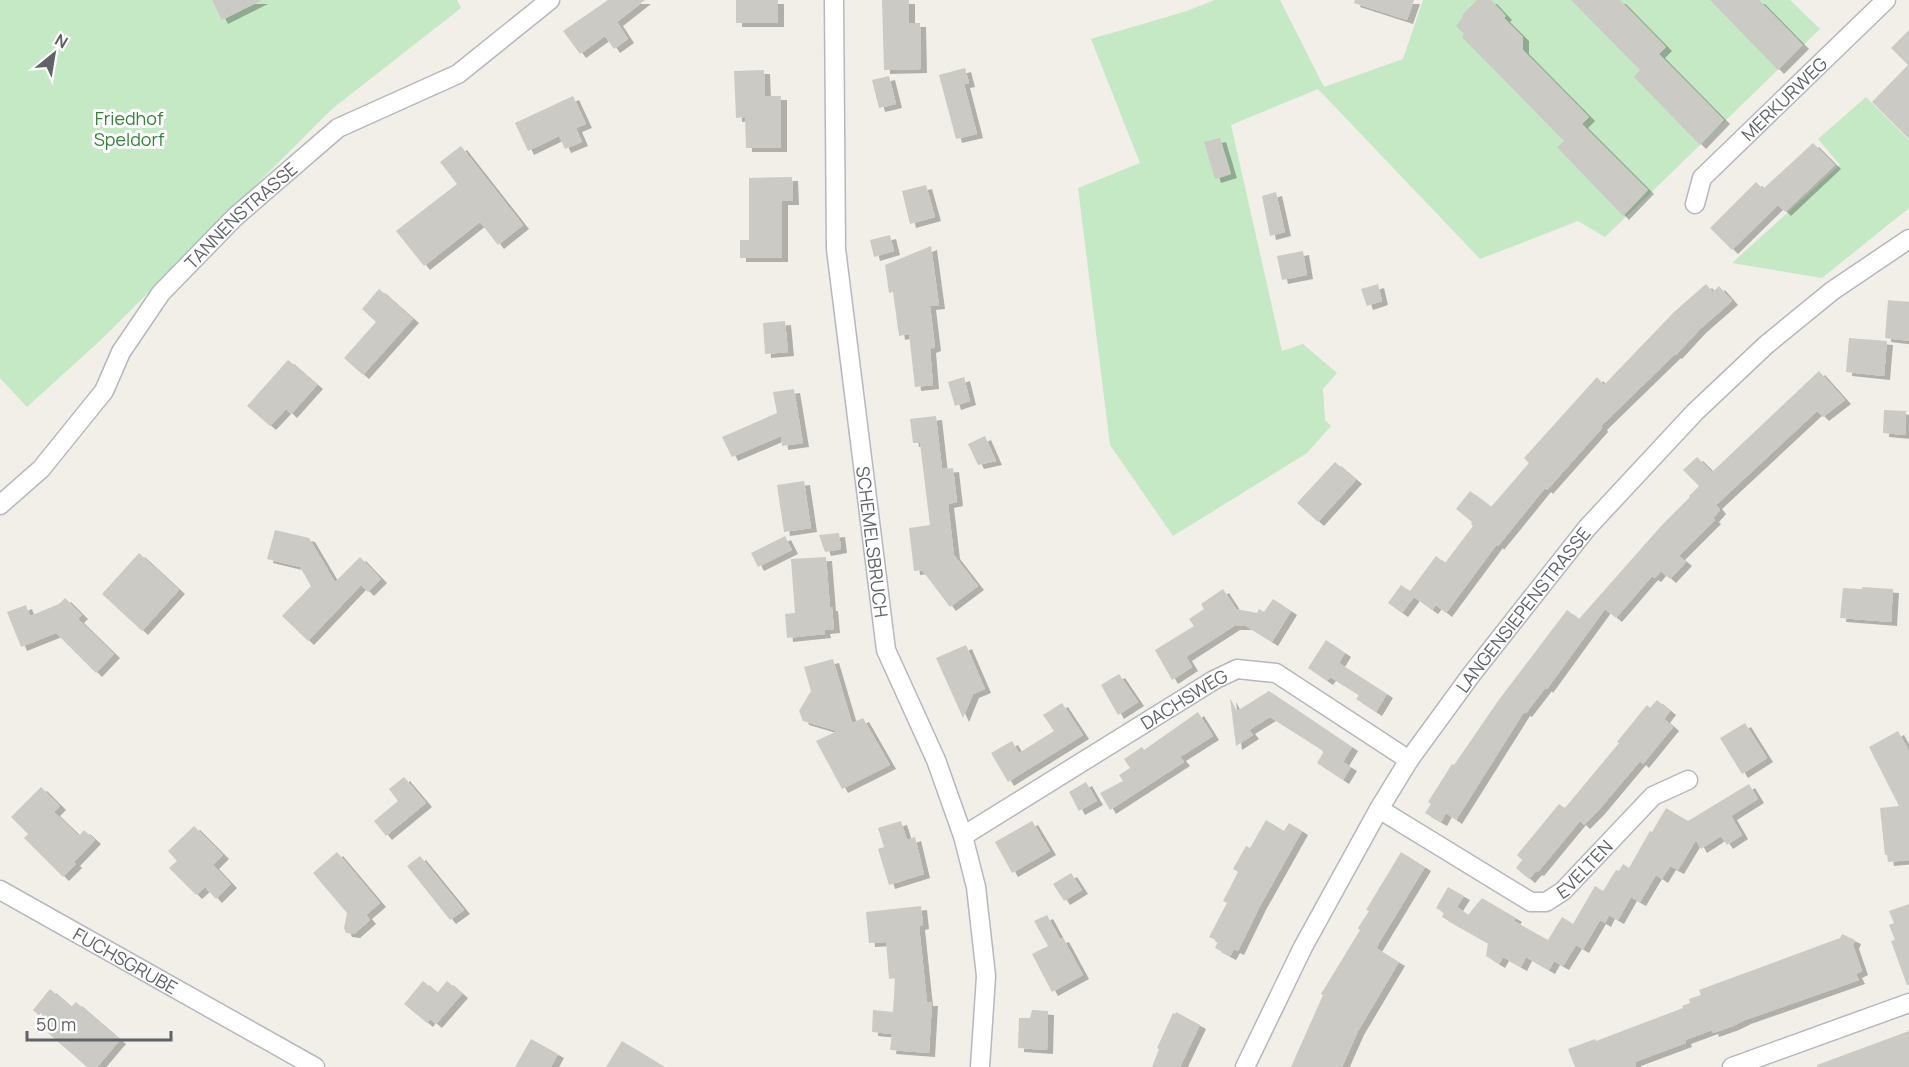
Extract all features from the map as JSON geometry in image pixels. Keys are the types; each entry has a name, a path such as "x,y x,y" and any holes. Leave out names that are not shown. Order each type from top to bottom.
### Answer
{"street":[{"name":"TANNENSTRASSE","path":"0,506 41,469 104,391 121,351 161,292 235,217 338,128 458,74 549,0"},
{"name":"SCHEMELSBRUCH","path":"834,0 836,249 886,650 936,760 963,836 976,887 987,976 980,1067"},
{"name":"MERKURWEG","path":"1695,204 1702,178 1886,0"},
{"name":"LANGENSIEPENSTRASSE","path":"1245,1067 1303,947 1379,809 1409,760 1471,675 1587,528 1695,412 1766,345 1832,291 1909,239"},
{"name":"DACHSWEG","path":"963,836 1214,680 1237,669 1276,673 1409,760"},
{"name":"EVELTEN","path":"1379,809 1531,902 1546,902 1563,891 1653,796 1688,780"},
{"name":"FUCHSGRUBE","path":"0,890 315,1067"},
{"path":"1732,1067 1909,1003"}],"green space":[{"name":"Friedhof Speldorf","path":"0,0 457,0 461,8 332,109 103,338 27,407 0,378"},
{"path":"1215,0 1280,0 1324,87 1403,59 1423,0 1790,0 1820,29 1605,237 1578,221 1480,259 1318,89 1231,125 1282,351 1303,344 1337,373 1323,389 1325,420 1331,426 1307,453 1173,536 1110,445 1078,188 1140,163 1091,39 1184,12"},
{"path":"1866,97 1909,140 1909,208 1822,278 1732,263 1840,165 1818,139"}],"building":[{"path":"212,0 262,0 222,20"},
{"path":"608,0 645,0 617,22 628,39 614,49 605,36 580,54 563,31"},
{"path":"736,0 778,0 778,23 736,23"},
{"path":"882,0 909,0 909,23 920,23 921,69 884,70"},
{"path":"1355,0 1414,0 1407,20 1354,3"},
{"path":"1477,0 1491,0 1506,16 1504,18 1523,37 1523,50 1589,117 1582,124 1648,190 1623,216 1557,147 1564,141 1462,37 1464,34 1456,26 1463,14"},
{"path":"1571,0 1620,0 1666,47 1659,54 1724,120 1700,145 1634,77 1640,70"},
{"path":"1710,0 1759,0 1803,45 1778,70"},
{"path":"1909,30 1909,139 1872,102 1908,65 1891,48"},
{"path":"965,68 969,83 964,84 977,134 956,139 939,75"},
{"path":"764,70 765,96 781,96 781,148 746,148 745,117 736,118 734,71"},
{"path":"889,76 896,104 879,108 872,80"},
{"path":"573,96 586,124 576,128 582,142 565,149 559,136 528,151 515,123"},
{"path":"1220,138 1231,174 1215,179 1204,142"},
{"path":"1813,143 1835,165 1785,212 1778,205 1732,250 1710,228 1756,182 1763,189"},
{"path":"461,146 523,225 498,245 480,222 424,266 396,231 457,184 440,162"},
{"path":"792,177 793,201 782,201 782,258 740,258 740,240 749,240 749,178"},
{"path":"926,185 935,217 910,224 902,191"},
{"path":"1276,192 1285,232 1270,236 1262,196"},
{"path":"890,235 894,251 874,257 870,240"},
{"path":"931,246 939,305 930,306 935,347 930,349 933,385 915,387 909,334 899,336 893,292 889,293 885,265"},
{"path":"1303,251 1307,275 1282,280 1277,256"},
{"path":"1378,284 1382,301 1367,306 1361,289"},
{"path":"1706,284 1713,292 1719,286 1732,301 1700,329 1601,426 1602,428 1547,490 1545,488 1498,546 1497,544 1446,613 1436,605 1432,610 1414,597 1402,613 1388,603 1401,585 1410,591 1436,556 1445,563 1473,526 1472,522 1456,509 1470,491 1491,507 1529,463 1524,458 1597,377 1604,385 1674,312"},
{"path":"379,289 413,319 363,375 344,358 376,322 362,309"},
{"path":"1888,300 1909,302 1909,341 1885,338"},
{"path":"785,321 788,352 765,354 763,323"},
{"path":"1849,338 1887,341 1884,376 1846,372"},
{"path":"288,360 317,385 291,414 286,409 270,426 247,406"},
{"path":"1819,371 1845,400 1823,417 1817,411 1716,505 1720,510 1713,518 1715,520 1679,556 1686,562 1670,579 1661,571 1655,578 1652,576 1616,618 1605,609 1547,689 1546,687 1526,713 1524,712 1456,820 1446,813 1441,822 1425,813 1431,804 1428,802 1452,764 1454,765 1498,701 1567,610 1579,619 1699,486 1683,470 1697,457 1712,472"},
{"path":"964,377 970,401 955,406 948,382"},
{"path":"794,389 803,443 782,446 781,436 732,457 722,437 777,413 773,392"},
{"path":"1884,410 1906,411 1905,435 1883,433"},
{"path":"936,416 942,469 953,468 957,502 948,504 954,555 978,586 950,607 922,570 914,571 909,528 930,525 920,443 913,443 910,419"},
{"path":"985,436 996,461 978,465 968,444"},
{"path":"1335,462 1356,480 1318,522 1297,503"},
{"path":"804,481 811,528 784,532 777,485"},
{"path":"275,530 309,538 335,582 360,557 381,579 368,592 361,585 308,641 282,616 311,586 300,567 267,559"},
{"path":"839,533 841,549 825,552 819,535"},
{"path":"785,536 792,550 758,567 751,553"},
{"path":"139,553 179,590 142,631 102,594"},
{"path":"826,557 834,629 824,630 825,634 787,638 785,614 795,613 791,559"},
{"path":"1862,587 1893,589 1891,622 1840,618 1843,588 1862,589"},
{"path":"1223,589 1236,609 1257,613 1259,609 1264,612 1273,599 1291,611 1272,642 1246,626 1234,626 1186,657 1192,667 1172,680 1155,650 1194,626 1189,619 1204,609 1201,604"},
{"path":"65,598 82,615 78,619 114,654 96,673 56,633 21,647 7,612 26,605 30,616 59,604"},
{"path":"1326,640 1345,653 1339,663 1387,694 1376,712 1356,699 1359,695 1330,677 1327,681 1308,668"},
{"path":"966,645 985,689 973,694 963,718 936,658"},
{"path":"833,659 852,723 863,718 890,765 842,789 816,741 837,731 803,721 799,711 811,691 804,667"},
{"path":"1119,674 1138,702 1118,715 1101,685"},
{"path":"1269,691 1352,747 1343,762 1351,767 1343,780 1317,763 1323,753 1322,750 1270,717 1249,730 1253,735 1236,746 1230,698 1237,711"},
{"path":"1657,700 1670,711 1664,719 1673,727 1643,764 1640,761 1584,825 1580,821 1538,872 1536,871 1529,879 1516,868 1522,860 1517,855 1559,804 1565,808 1647,705 1650,708"},
{"path":"1062,703 1083,735 1008,782 991,753 1012,741 1019,753 1054,731 1043,715"},
{"path":"1198,712 1213,736 1180,757 1184,762 1110,810 1100,793 1123,781 1119,775 1130,768 1124,759 1142,747 1144,750"},
{"path":"1745,723 1767,758 1742,774 1720,738"},
{"path":"1898,731 1909,751 1909,860 1888,862 1887,855 1885,855 1880,808 1899,806 1869,747"},
{"path":"404,777 426,803 386,836 374,821 398,801 389,789"},
{"path":"1086,782 1097,801 1079,811 1069,792"},
{"path":"1749,784 1758,799 1731,816 1742,835 1727,845 1721,836 1701,849 1696,840 1678,870 1670,866 1662,879 1656,875 1640,902 1631,897 1618,920 1609,915 1605,923 1600,920 1583,949 1576,945 1563,966 1554,961 1549,970 1526,957 1521,967 1503,957 1499,964 1486,956 1488,943 1442,917 1444,913 1436,908 1448,887 1464,896 1457,907 1468,915 1482,898 1516,918 1514,921 1548,940 1562,917 1573,924 1595,886 1603,891 1616,870 1619,871 1623,864 1629,868 1666,808 1688,821"},
{"path":"41,787 60,806 54,812 79,836 84,830 95,840 63,877 24,838 28,834 11,817"},
{"path":"1266,820 1284,831 1289,823 1302,831 1238,951 1234,949 1230,956 1215,948 1218,941 1209,937 1227,903 1223,901 1238,872 1233,869 1246,846 1250,848"},
{"path":"901,821 907,840 915,837 924,874 889,885 878,849 884,847 878,828"},
{"path":"1032,821 1050,851 1012,873 995,842"},
{"path":"194,826 223,855 213,865 231,884 216,899 205,887 196,895 169,868 177,861 168,851"},
{"path":"337,852 380,903 366,915 370,920 354,934 346,933 344,928 347,913 313,873"},
{"path":"1401,852 1425,867 1376,948 1399,962 1358,1031 1342,1067 1291,1067 1323,995 1321,994 1360,930 1358,928 1369,911 1366,910"},
{"path":"420,856 464,910 450,920 407,866"},
{"path":"1071,873 1082,890 1064,901 1053,884"},
{"path":"1909,904 1909,985 1907,985 1891,941 1895,940 1889,925 1894,923 1889,911"},
{"path":"921,906 923,925 919,926 927,1002 932,1002 929,1053 890,1050 892,1034 872,1032 873,1010 893,1012 895,978 889,979 886,942 869,943 866,912"},
{"path":"1047,915 1060,939 1063,938 1083,975 1052,992 1032,954 1048,946 1034,921"},
{"path":"1842,934 1855,940 1853,945 1862,971 1856,974 1859,980 1713,1033 1712,1030 1685,1040 1686,1043 1635,1062 1636,1067 1575,1067 1568,1049 1595,1039 1596,1041 1683,1008 1682,1006 1690,1003 1689,999 1701,995 1699,990 1840,938"},
{"path":"423,981 437,993 447,981 462,994 436,1024 430,1019 427,1023 404,1004"},
{"path":"50,989 71,1007 76,1002 120,1040 97,1067 87,1067 48,1033 53,1028 33,1010"},
{"path":"1032,1010 1048,1011 1047,1050 1018,1048 1019,1018 1030,1018"},
{"path":"1176,1012 1200,1025 1180,1067 1152,1067 1159,1049 1157,1048 1173,1013"},
{"path":"1909,1031 1909,1067 1817,1067 1817,1065"},
{"path":"531,1039 558,1054 551,1067 515,1067"},
{"path":"622,1041 665,1067 606,1067"}]}
